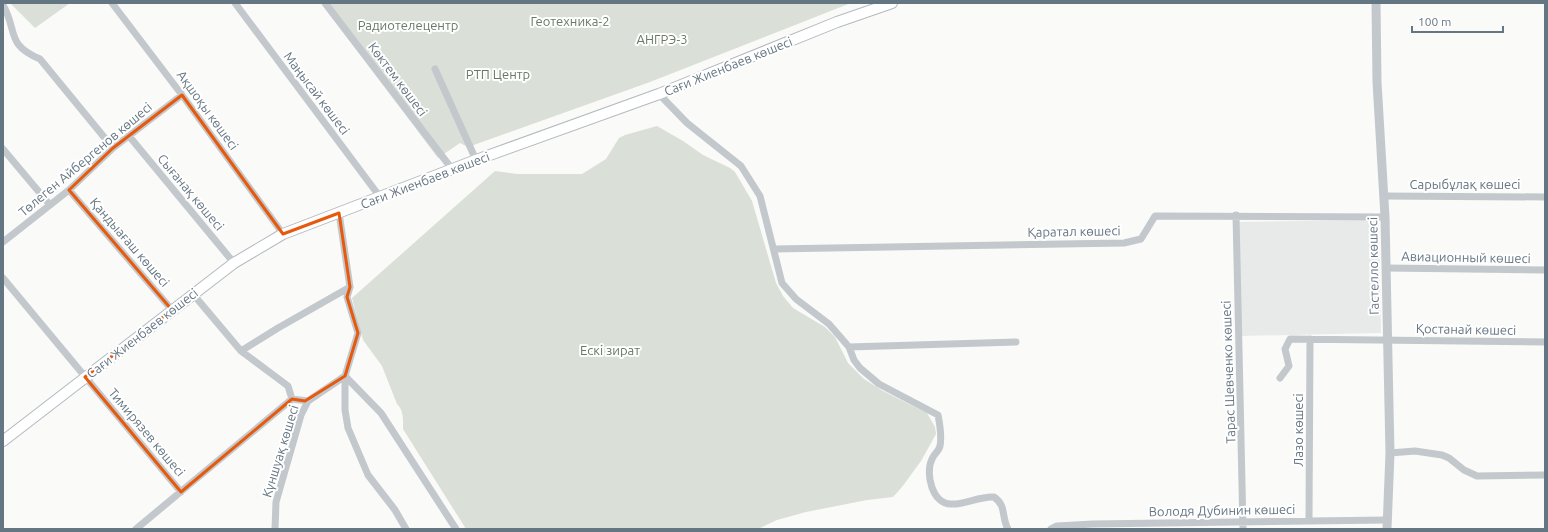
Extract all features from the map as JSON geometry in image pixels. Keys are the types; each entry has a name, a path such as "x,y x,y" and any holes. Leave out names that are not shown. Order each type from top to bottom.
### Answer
{"main road":[{"name":"Сағи Жиенбаев көшесі","path":"3,441 193,294 234,264 283,234 476,160 659,94 837,22 892,3"}],"street":[{"name":"Ақшоқы көшесі","path":"112,3 182,95 283,234"},
{"name":"Маңысай көшесі","path":"235,3 380,197"},
{"name":"Көктем көшесі","path":"325,3 452,169"},
{"name":"Гастелло көшесі","path":"1376,3 1377,82 1385,196 1390,453 1388,524"},
{"path":"3,5 9,16 12,33 17,44 32,55 40,58 113,148"},
{"path":"435,69 476,160"},
{"path":"659,94 687,123 740,166 760,196 782,283 796,299 829,324 849,347 854,360 860,368 879,384 938,415 941,433 940,448 932,458 929,469 936,496 942,502 949,504 994,497 1003,506 1003,516 1008,529"},
{"name":"Төлеген Айбергенов көшесі","path":"3,242 69,190 113,148 182,95"},
{"name":"Сығанақ көшесі","path":"129,136 234,264"},
{"path":"3,149 50,205"},
{"name":"Қандыағаш көшесі","path":"69,190 172,310"},
{"name":"Сарыбұлақ көшесі","path":"1385,196 1545,197"},
{"path":"339,213 350,287 348,297 358,333 345,376 345,410 348,428 368,475 406,529"},
{"name":"Қаратал көшесі","path":"774,249 1124,243 1141,238 1155,216 1236,215 1385,217"},
{"name":"Тарас Шевченко көшесі","path":"1236,215 1243,526"},
{"name":"Авиационный көшесі","path":"1386,268 1545,270"},
{"name":"Тимирязев көшесі","path":"3,278 181,492"},
{"path":"241,351 350,287"},
{"path":"193,294 241,351 288,386 292,399"},
{"name":"Лазо көшесі","path":"1280,378 1289,366 1285,350 1290,339 1387,339"},
{"name":"Лазо көшесі","path":"1309,522 1310,339"},
{"name":"Қостанай көшесі","path":"1387,339 1545,342"},
{"path":"849,347 1016,342"},
{"path":"345,376 381,413 456,529"},
{"name":"Күншуақ көшесі","path":"275,529 276,502 302,414 308,401 345,376"},
{"path":"136,529 292,399 308,401"},
{"path":"1390,453 1415,451 1442,454 1464,470 1477,476 1545,475"},
{"name":"Володя Дубинин көшесі","path":"1054,527 1243,526 1309,522 1388,524"}],"highlighted area":[{"path":"182,95 283,234 339,213 350,287 347,297 358,333 345,376 305,401 292,399 181,492 85,377 172,310 69,190 113,148"}],"shaded area":[{"path":"1379,220 1381,333 1241,336 1239,222"}],"green space":[{"path":"10,3 70,3 35,28"},
{"path":"321,3 851,3 650,82 468,147 460,143 438,158"},
{"name":"Ескі зират","path":"657,126 703,155 735,172 752,201 776,283 783,296 793,308 825,327 835,337 848,363 864,379 883,391 927,413 935,427 936,434 921,461 893,497 867,500 806,512 777,520 758,529 466,529 403,429 403,416 401,410 397,404 382,366 363,340 352,298 495,171 517,174 582,174 606,159 619,138"}],"park label":[{"name":"Геотехника-2","path":"570,21"},
{"name":"Радиотелецентр","path":"408,25"},
{"name":"АНГРЭ-3","path":"662,39"},
{"name":"РТП Центр","path":"498,74"}]}
